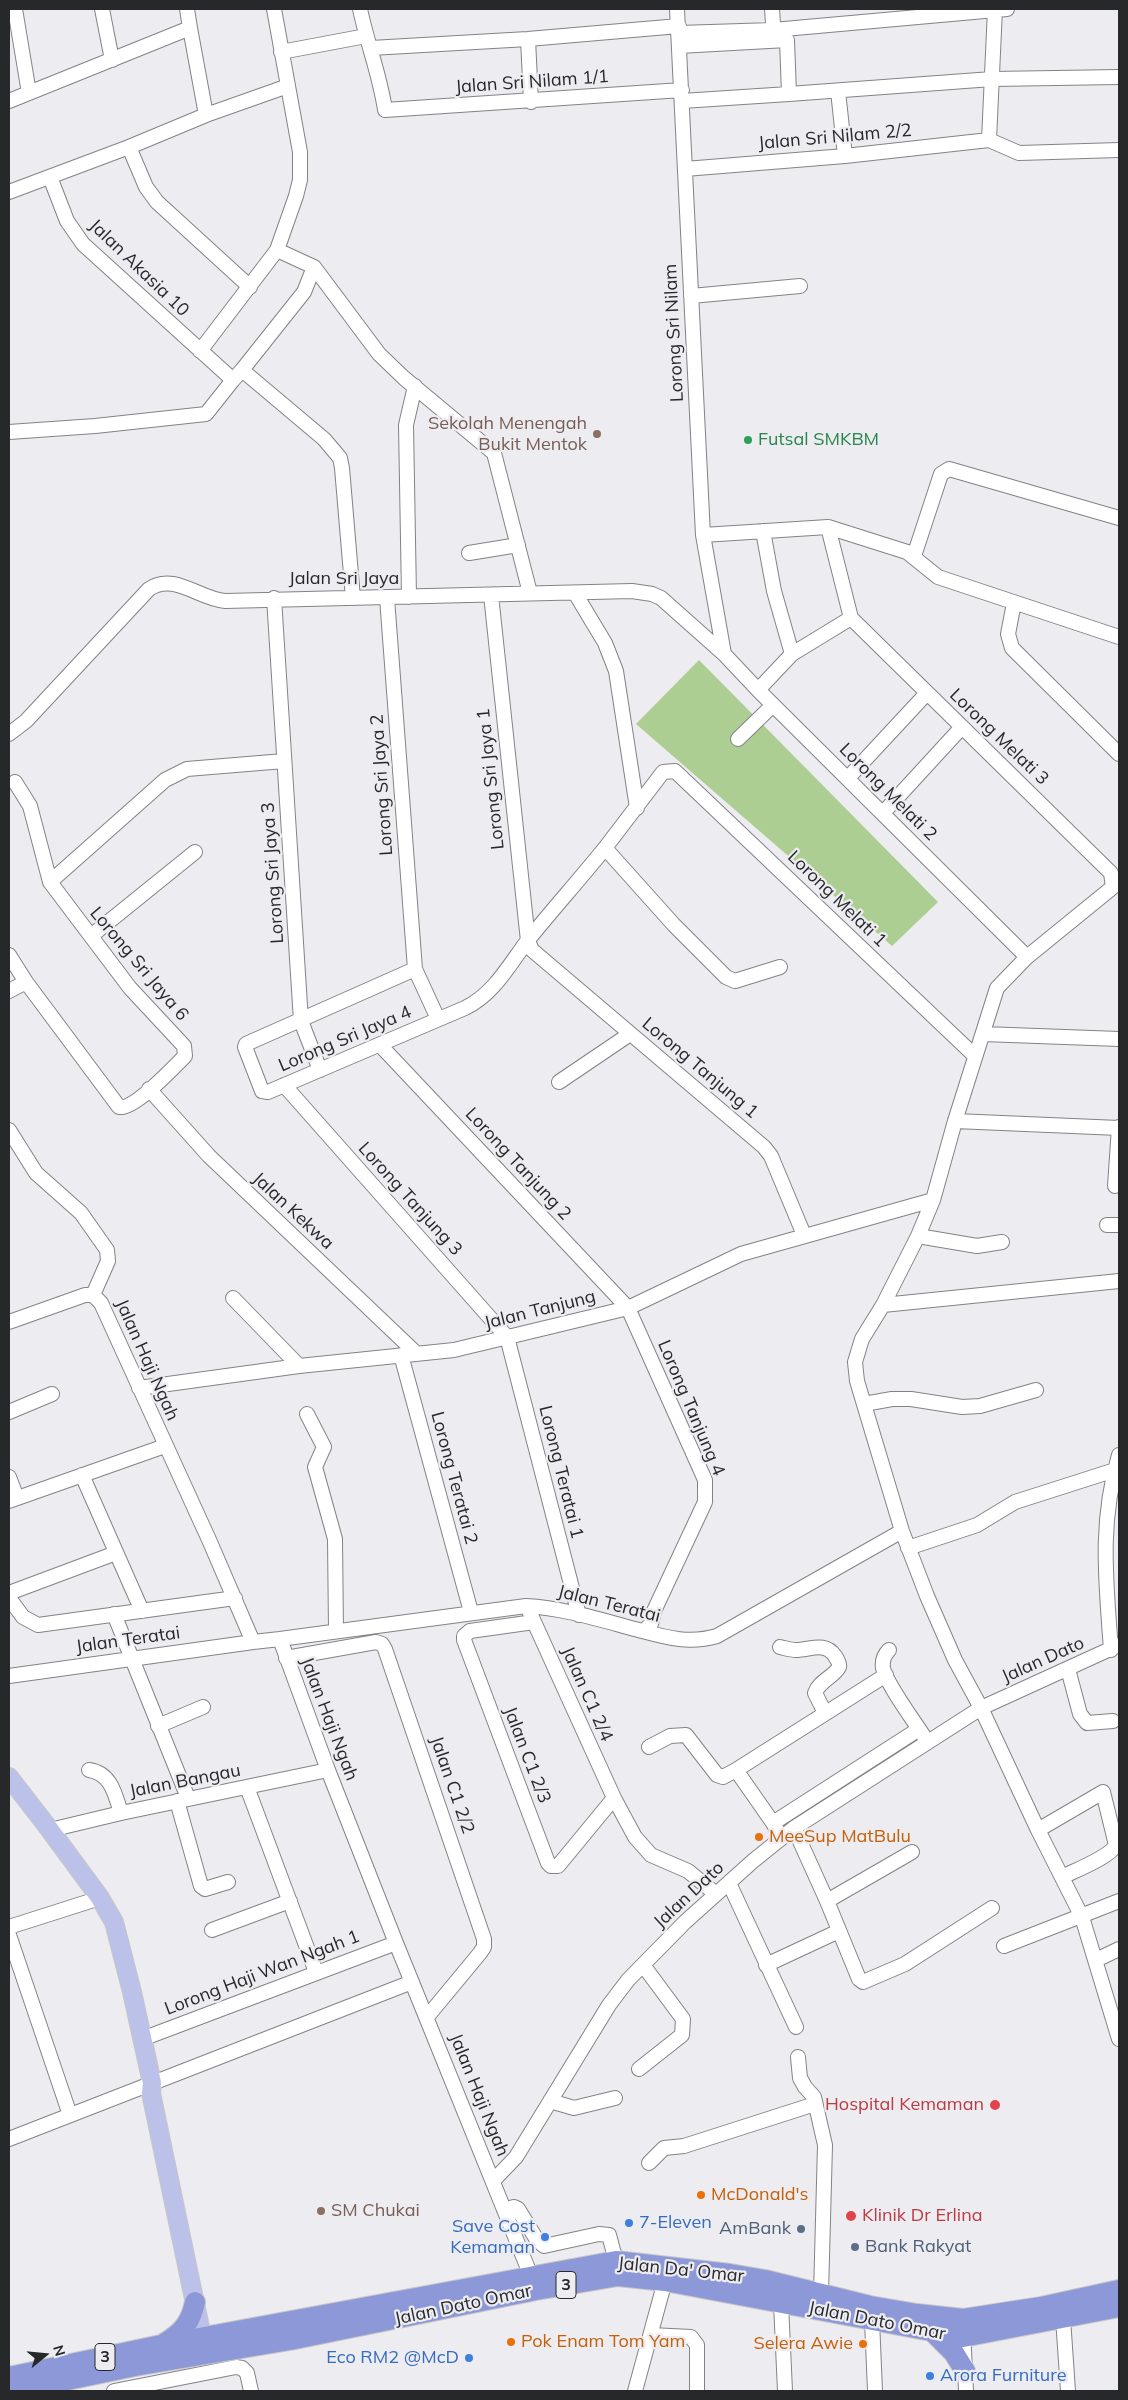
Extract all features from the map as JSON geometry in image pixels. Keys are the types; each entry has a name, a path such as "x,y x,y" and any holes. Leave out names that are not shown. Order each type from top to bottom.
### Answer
{"highway":[{"name":"Jalan Da' Omar","path":"208,2339 616,2261 730,2274 765,2280 917,2314 963,2328 1119,2290"},
{"name":"Jalan Dato Omar","path":"14,2391 44,2388 136,2366 316,2335 536,2290 618,2276 664,2281 933,2332 1063,2318 1119,2307"},
{"path":"161,2345 184,2330 192,2317 195,2302"},
{"path":"933,2332 954,2353 964,2370"},
{"path":"136,2366 199,2352 208,2339 222,2347 292,2335 316,2335"},
{"name":"3","path":"9,2378 161,2345 208,2339"}],"main road":[{"path":"9,1777 100,1898 118,1934 152,2083 151,2093 195,2302 208,2339"},
{"path":"152,2083 160,2092 208,2339"}],"street":[{"path":"15,9 29,93"},
{"path":"102,9 112,60"},
{"path":"187,9 206,115"},
{"path":"200,352 277,250 300,180 300,152 274,9"},
{"path":"360,9 369,42"},
{"name":"Lorong Sri Nilam","path":"677,9 703,535 724,654"},
{"path":"772,9 774,35"},
{"path":"281,52 369,42 679,35 774,35 900,13 999,9 992,79 989,140 1019,153 1119,150"},
{"path":"9,101 190,28"},
{"path":"774,35 787,40 789,94"},
{"path":"528,39 531,102"},
{"name":"Jalan Sri Nilam 1/1","path":"369,42 376,64 385,110 682,96"},
{"path":"682,96 838,92 992,79 1119,77"},
{"path":"9,192 129,147 206,115 288,86"},
{"path":"838,92 845,156"},
{"name":"Jalan Sri Nilam 2/2","path":"685,169 845,156 989,140"},
{"path":"129,147 151,195 250,287"},
{"name":"Jalan Akasia 10","path":"50,177 68,221 78,239 200,352 238,375 324,439 340,458 353,598"},
{"path":"277,250 314,267 379,354 494,453 530,593"},
{"path":"9,432 95,426 206,414 304,292 314,267"},
{"path":"691,296 800,286"},
{"path":"409,598 406,425 415,386"},
{"path":"914,556 940,474 949,469 1119,518"},
{"path":"703,535 828,527 907,552 938,577 1119,638"},
{"path":"758,690 792,654 851,618 828,527"},
{"path":"763,531 774,591 792,654"},
{"path":"469,552 518,545"},
{"name":"Jalan Sri Jaya","path":"9,734 26,721 128,610 155,585 168,582 218,600 409,598 632,591 652,594 661,598 724,654"},
{"path":"438,1019 473,1004 487,994 637,808 616,671 605,643 575,592"},
{"name":"Lorong Sri Jaya 1","path":"491,595 528,941 537,957"},
{"name":"Lorong Sri Jaya 3","path":"274,598 301,1021 320,1070"},
{"name":"Lorong Sri Jaya 2","path":"387,598 415,969"},
{"path":"1014,603 1008,634 1012,648 1119,754"},
{"name":"Lorong Melati 3","path":"851,618 1116,879"},
{"name":"Lorong Melati 2","path":"724,654 1027,957"},
{"path":"848,778 927,693"},
{"path":"738,739 773,705"},
{"path":"883,813 962,727"},
{"path":"50,882 174,774 187,769 284,761"},
{"name":"Lorong Melati 1","path":"637,808 663,772 672,770 976,1056"},
{"name":"Lorong Sri Jaya 6","path":"9,955 26,982 117,1106 125,1108 150,1089 185,1056 186,1050 141,1002 50,882 30,806 16,782"},
{"path":"605,848 674,925 726,977 735,981 780,967"},
{"path":"90,936 195,852"},
{"path":"1116,879 1027,957 997,988 955,1121 933,1200 918,1236 883,1305 862,1339 855,1362 857,1381 908,1548 955,1660 981,1708 1038,1830 1082,1917 1119,2039"},
{"name":"Lorong Tanjung 1","path":"537,957 764,1147 771,1156 804,1235"},
{"path":"301,1021 415,969"},
{"name":"Lorong Sri Jaya 4","path":"301,1021 246,1044 245,1047 262,1090 268,1092 438,1019 415,969"},
{"path":"9,992 26,982"},
{"path":"559,1082 630,1034"},
{"path":"983,1034 1119,1039"},
{"name":"Lorong Tanjung 2","path":"380,1045 628,1308"},
{"name":"Lorong Tanjung 3","path":"284,1085 507,1337"},
{"name":"Jalan Kekwa","path":"150,1089 209,1156 417,1354"},
{"path":"955,1121 1119,1128 1115,1186"},
{"path":"9,1130 36,1173 81,1212 104,1245 109,1258 98,1284"},
{"name":"Jalan Tanjung","path":"139,1388 299,1366 454,1350 628,1308 723,1262 804,1235 933,1200"},
{"path":"918,1236 977,1246 1002,1242"},
{"path":"883,1305 1119,1281"},
{"name":"Jalan Haji Ngah","path":"9,1322 80,1296 98,1284 101,1302 235,1598 253,1642"},
{"path":"233,1298 299,1366"},
{"name":"Lorong Tanjung 4","path":"628,1308 705,1480 706,1491 705,1502 654,1611 650,1624 644,1631"},
{"name":"Lorong Teratai 1","path":"507,1337 579,1615"},
{"name":"Lorong Teratai 2","path":"401,1355 471,1612"},
{"path":"864,1404 902,1399 962,1407 980,1406 1036,1390"},
{"path":"9,1412 52,1394"},
{"path":"307,1414 324,1447 315,1467 335,1539 336,1631"},
{"path":"9,1477 13,1500 165,1446"},
{"path":"1115,1648 1104,1537 1119,1455"},
{"path":"908,1548 978,1525 1015,1502 1115,1470"},
{"path":"82,1475 142,1611"},
{"name":"Jalan Teratai","path":"280,1639 526,1606 558,1609 687,1641 716,1636 902,1531"},
{"path":"9,1593 116,1553"},
{"path":"9,1598 23,1617 38,1624 235,1598"},
{"name":"Jalan C1 2/4","path":"526,1606 614,1798 635,1837 651,1855 688,1871 716,1894"},
{"path":"114,1614 130,1659 158,1726 183,1800 201,1886 205,1889 228,1882"},
{"name":"Jalan C1 2/3","path":"534,1622 470,1631 464,1636 464,1640 548,1863 551,1866 558,1866 614,1798"},
{"path":"253,1642 280,1639"},
{"name":"Jalan Haji Ngah","path":"280,1639 328,1770 531,2276"},
{"name":"Jalan Teratai","path":"9,1676 253,1642"},
{"name":"Jalan C1 2/2","path":"286,1658 376,1642 382,1644 386,1649 484,1939 484,1947 480,1953 426,2017"},
{"path":"780,1647 797,1650 821,1646 831,1651 836,1657 839,1664 838,1669 820,1683 815,1693 825,1713"},
{"name":"Jalan Dato","path":"493,2181 516,2157 609,2005 643,1965 716,1894 781,1838 981,1708 1115,1648"},
{"path":"889,1650 883,1661 886,1675 928,1742"},
{"path":"1068,1669 1080,1714 1087,1723 1113,1721"},
{"path":"649,1747 670,1736 686,1735 717,1775 723,1777 886,1675"},
{"path":"158,1726 203,1707"},
{"path":"773,1823 920,1729"},
{"path":"89,1770 98,1771 107,1777 121,1812"},
{"name":"Jalan Bangau","path":"50,1830 121,1812 328,1770"},
{"path":"736,1770 773,1823 781,1838"},
{"path":"247,1787 316,1972"},
{"path":"1038,1830 1103,1792 1116,1845 1114,1849 1102,1857 1062,1877"},
{"path":"794,1828 859,1979 867,1982 905,1964 992,1908"},
{"path":"827,1901 912,1852"},
{"path":"729,1883 796,2028"},
{"path":"9,1927 100,1898"},
{"path":"212,1930 290,1901"},
{"path":"1004,1946 1119,1901"},
{"path":"766,1964 839,1930"},
{"path":"9,1935 70,2115"},
{"name":"Lorong Haji Wan Ngah 1","path":"142,2039 396,1942"},
{"path":"1096,1960 1119,1949"},
{"path":"639,2069 682,2035 684,2027 683,2019 643,1965"},
{"path":"9,2139 412,1982"},
{"path":"798,2056 800,2078 805,2088 814,2097 826,2151 821,2294"},
{"path":"550,2101 574,2108 614,2098"},
{"path":"648,2163 664,2148 684,2146 815,2104"},
{"path":"504,2210 514,2207 518,2208 537,2240 544,2246 600,2234 609,2235 616,2261"},
{"path":"635,2391 664,2281"},
{"path":"781,2303 785,2391"},
{"path":"1063,2318 1068,2391"},
{"path":"872,2320 875,2391"},
{"path":"963,2328 966,2391"},
{"path":"651,2335 692,2337 695,2340 697,2345 697,2391"},
{"path":"136,2366 140,2389"},
{"path":"114,2391 140,2389 236,2367 242,2368 246,2373 251,2391"}],"green space":[{"path":"699,660 938,902 892,946 636,724"}],"place":[{"name":"Sekolah Menengah Bukit Mentok","path":"597,434"},
{"name":"Futsal SMKBM","path":"748,440"},
{"name":"MeeSup MatBulu","path":"759,1837"},
{"name":"Hospital Kemaman","path":"995,2105"},
{"name":"McDonald's","path":"701,2195"},
{"name":"SM Chukai","path":"321,2211"},
{"name":"Klinik Dr Erlina","path":"851,2216"},
{"name":"7-Eleven","path":"629,2223"},
{"name":"AmBank","path":"801,2229"},
{"name":"Save Cost Kemaman","path":"545,2237"},
{"name":"Bank Rakyat","path":"855,2247"},
{"name":"Pok Enam Tom Yam","path":"511,2342"},
{"name":"Selera Awie","path":"863,2344"},
{"name":"Eco RM2 @McD","path":"469,2358"},
{"name":"Arora Furniture","path":"930,2376"}]}
